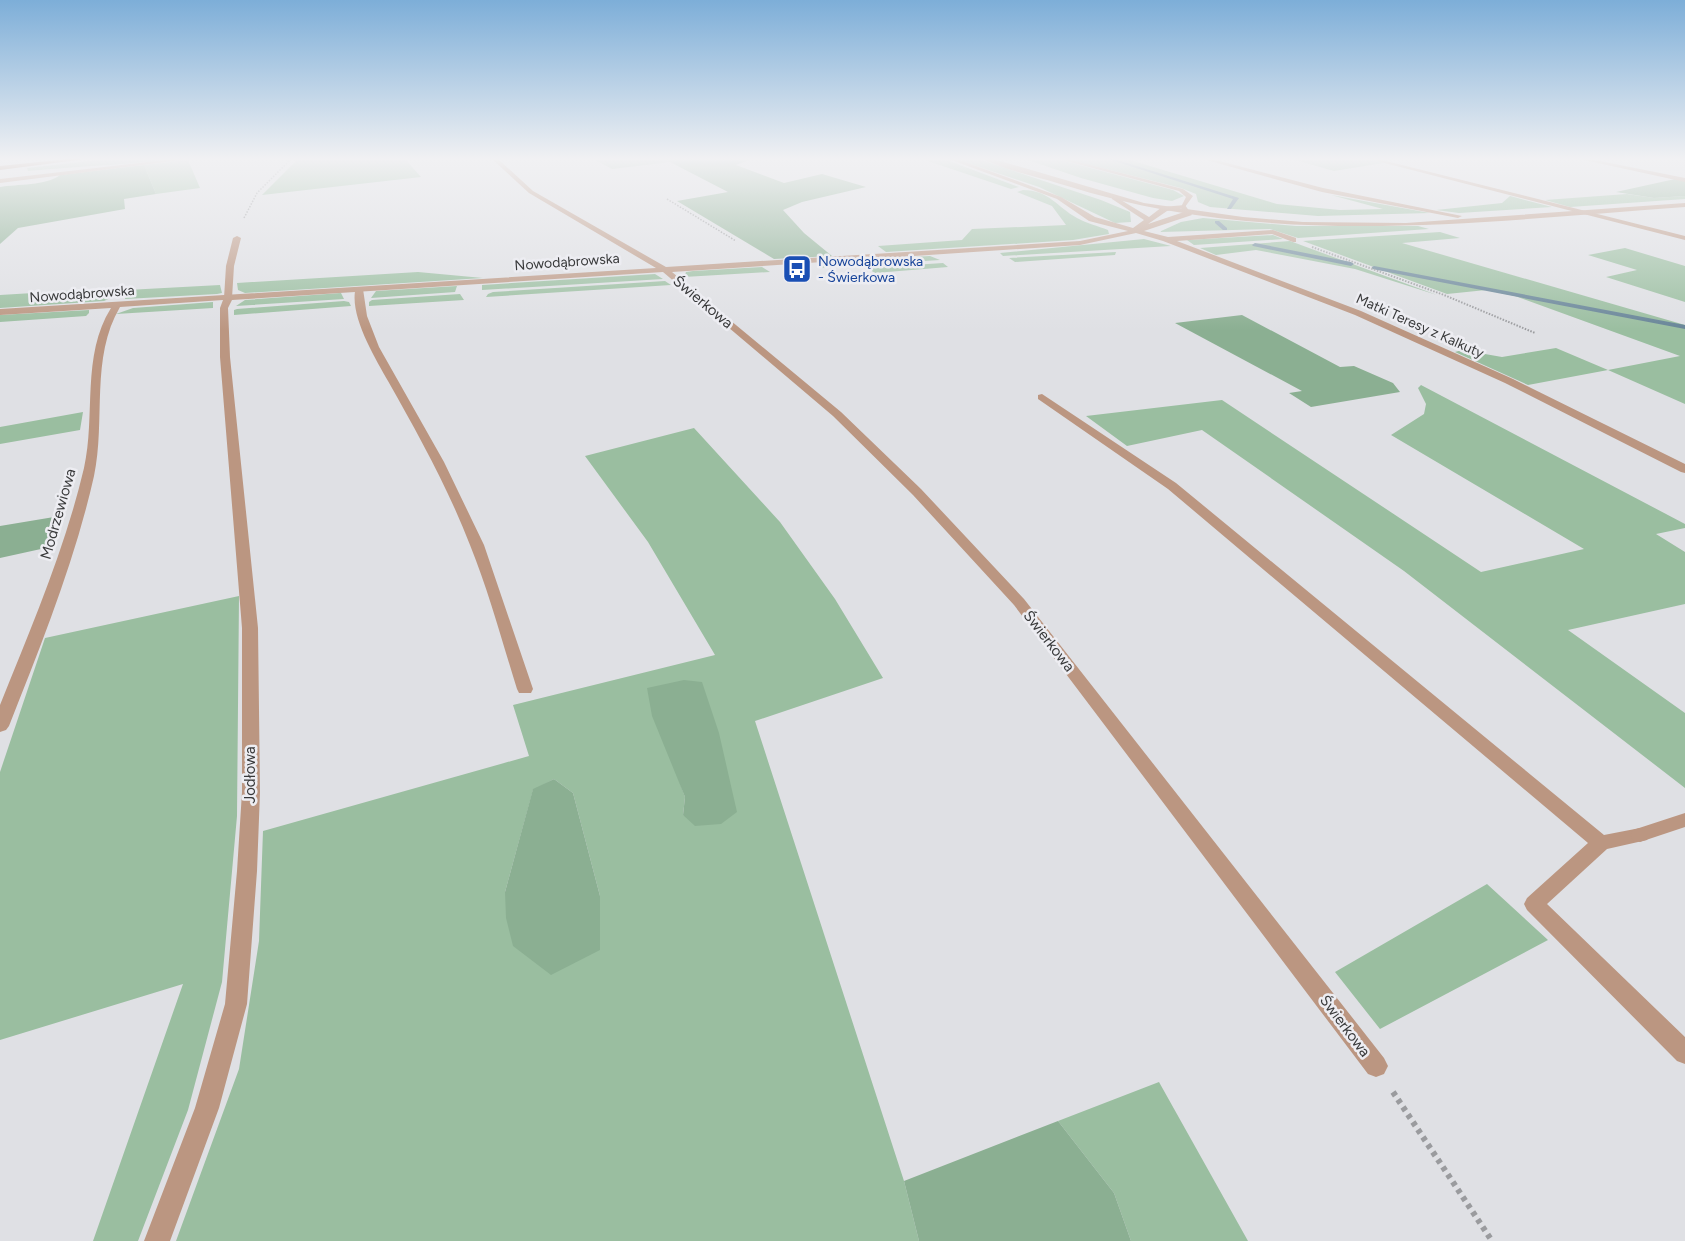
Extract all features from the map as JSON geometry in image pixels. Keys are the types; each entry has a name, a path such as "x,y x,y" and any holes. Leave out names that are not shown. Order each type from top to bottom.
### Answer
{"street":[{"name":"Świerkowa","path":"572,216 664,269 837,414 917,492 1019,602 1376,1066"},
{"name":"Matki Teresy z Kalkuty","path":"1087,216 1166,239 1358,312 1509,381 1685,469"},
{"path":"1145,216 1149,221"},
{"name":"Nowodąbrowska","path":"1134,231 1156,216"},
{"name":"Nowodąbrowska","path":"0,312 1080,243 1134,231 1180,216"},
{"name":"Nowodąbrowska","path":"1219,216 1304,224 1365,226 1443,223 1512,216"},
{"name":"Nowodąbrowska","path":"1268,216 1308,219 1463,216"},
{"path":"1601,216 1685,238"},
{"path":"1166,239 1273,232 1293,240"},
{"name":"Jodłowa","path":"157,1241 207,1108 236,1004 248,871 251,792 250,628 225,357 224,308 228,298 230,266 237,238"},
{"path":"359,289 357,299 361,315 389,375 439,460 485,566 525,688"},
{"name":"Modrzewiowa","path":"0,726 46,610 80,509 95,435 96,380 102,335 109,316 117,305"},
{"path":"1041,397 1172,486 1601,843"},
{"path":"1685,820 1640,835 1601,843 1534,904 1685,1053"}],"path":[{"path":"237,238 245,216"},
{"path":"696,216 769,262"},
{"path":"1293,240 1444,295 1535,333"},
{"path":"1376,1066 1492,1241"}],"green space":[{"path":"0,216 86,216 18,228 0,244"},
{"path":"702,216 788,216 804,233 832,256 774,259"},
{"path":"1059,216 1073,216 1108,230 1109,234 1073,240 886,252 878,246 962,240 972,229 1066,225"},
{"path":"1100,216 1130,216 1131,222 1115,223"},
{"path":"1203,218 1296,226 1418,226 1429,229 1298,238 1270,229 1159,232 1181,222"},
{"path":"1440,232 1460,238 1402,243 1685,325 1685,404 1608,370 1680,356 1515,296 1486,290 1447,294 1303,241"},
{"path":"1273,235 1283,239 1194,245 1187,240"},
{"path":"1144,239 1171,246 1003,256 1000,253"},
{"path":"1290,241 1437,295 1355,269 1256,250 1216,255 1200,248"},
{"path":"1625,248 1685,266 1685,302 1606,277 1637,270 1588,255"},
{"path":"1116,252 1115,255 1015,262 1009,258"},
{"path":"930,256 940,260 819,268 817,265 833,261"},
{"path":"943,263 948,267 875,273 867,268"},
{"path":"762,267 770,272 684,277 686,272 693,271"},
{"path":"418,272 483,278 245,293 238,290 237,283"},
{"path":"655,274 663,279 482,290 482,285"},
{"path":"665,281 671,285 486,297 493,292"},
{"path":"220,285 222,293 217,294 125,299 127,290"},
{"path":"457,286 455,292 371,298 376,291"},
{"path":"116,288 113,297 104,301 0,308 0,295"},
{"path":"341,293 344,299 236,306 245,300"},
{"path":"460,294 464,300 369,306 372,300"},
{"path":"213,302 213,308 116,314 133,308"},
{"path":"349,302 351,306 234,315 234,310 237,309"},
{"path":"89,310 86,316 0,322 0,315"},
{"path":"1242,315 1340,367 1354,366 1393,383 1400,392 1311,407 1289,393 1302,391 1175,323"},
{"path":"1556,348 1608,370 1528,385 1455,352 1462,350 1502,357"},
{"path":"1421,385 1685,524 1685,528 1656,534 1685,552 1685,604 1568,630 1685,713 1685,788 1404,571 1202,430 1127,446 1086,416 1222,400 1481,572 1584,549 1391,435 1424,414 1426,404 1418,388"},
{"path":"83,412 80,430 0,444 0,427"},
{"path":"694,428 780,522 835,599 883,678 755,721 904,1181 919,1241 176,1241 239,1069 259,941 263,831 529,756 513,705 715,655 648,542 585,456","holes":["672,761 721,824 683,815 685,797","554,779 573,793 600,896 505,892 533,790"]},
{"path":"60,516 50,547 0,558 0,526"},
{"path":"239,596 237,816 222,982 188,1110 138,1241 93,1241 183,984 0,1040 0,772 45,638"},
{"path":"684,680 702,682 719,733 737,812 721,824 695,826 683,815 685,797 652,716 647,688"},
{"path":"554,779 573,793 600,896 600,950 551,975 513,946 506,918 505,892 533,789"},
{"path":"1487,884 1548,940 1380,1029 1335,972"},
{"path":"1159,1082 1248,1241 1131,1241 1114,1193 1058,1121"},
{"path":"1058,1121 1114,1193 1131,1241 919,1241 904,1181"}],"waterway":[{"path":"1217,222 1225,229"},
{"path":"1255,245 1351,264"},
{"path":"1374,268 1685,327"}],"place":[{"name":"Nowodąbrowska - Świerkowa","path":"797,269"}]}
